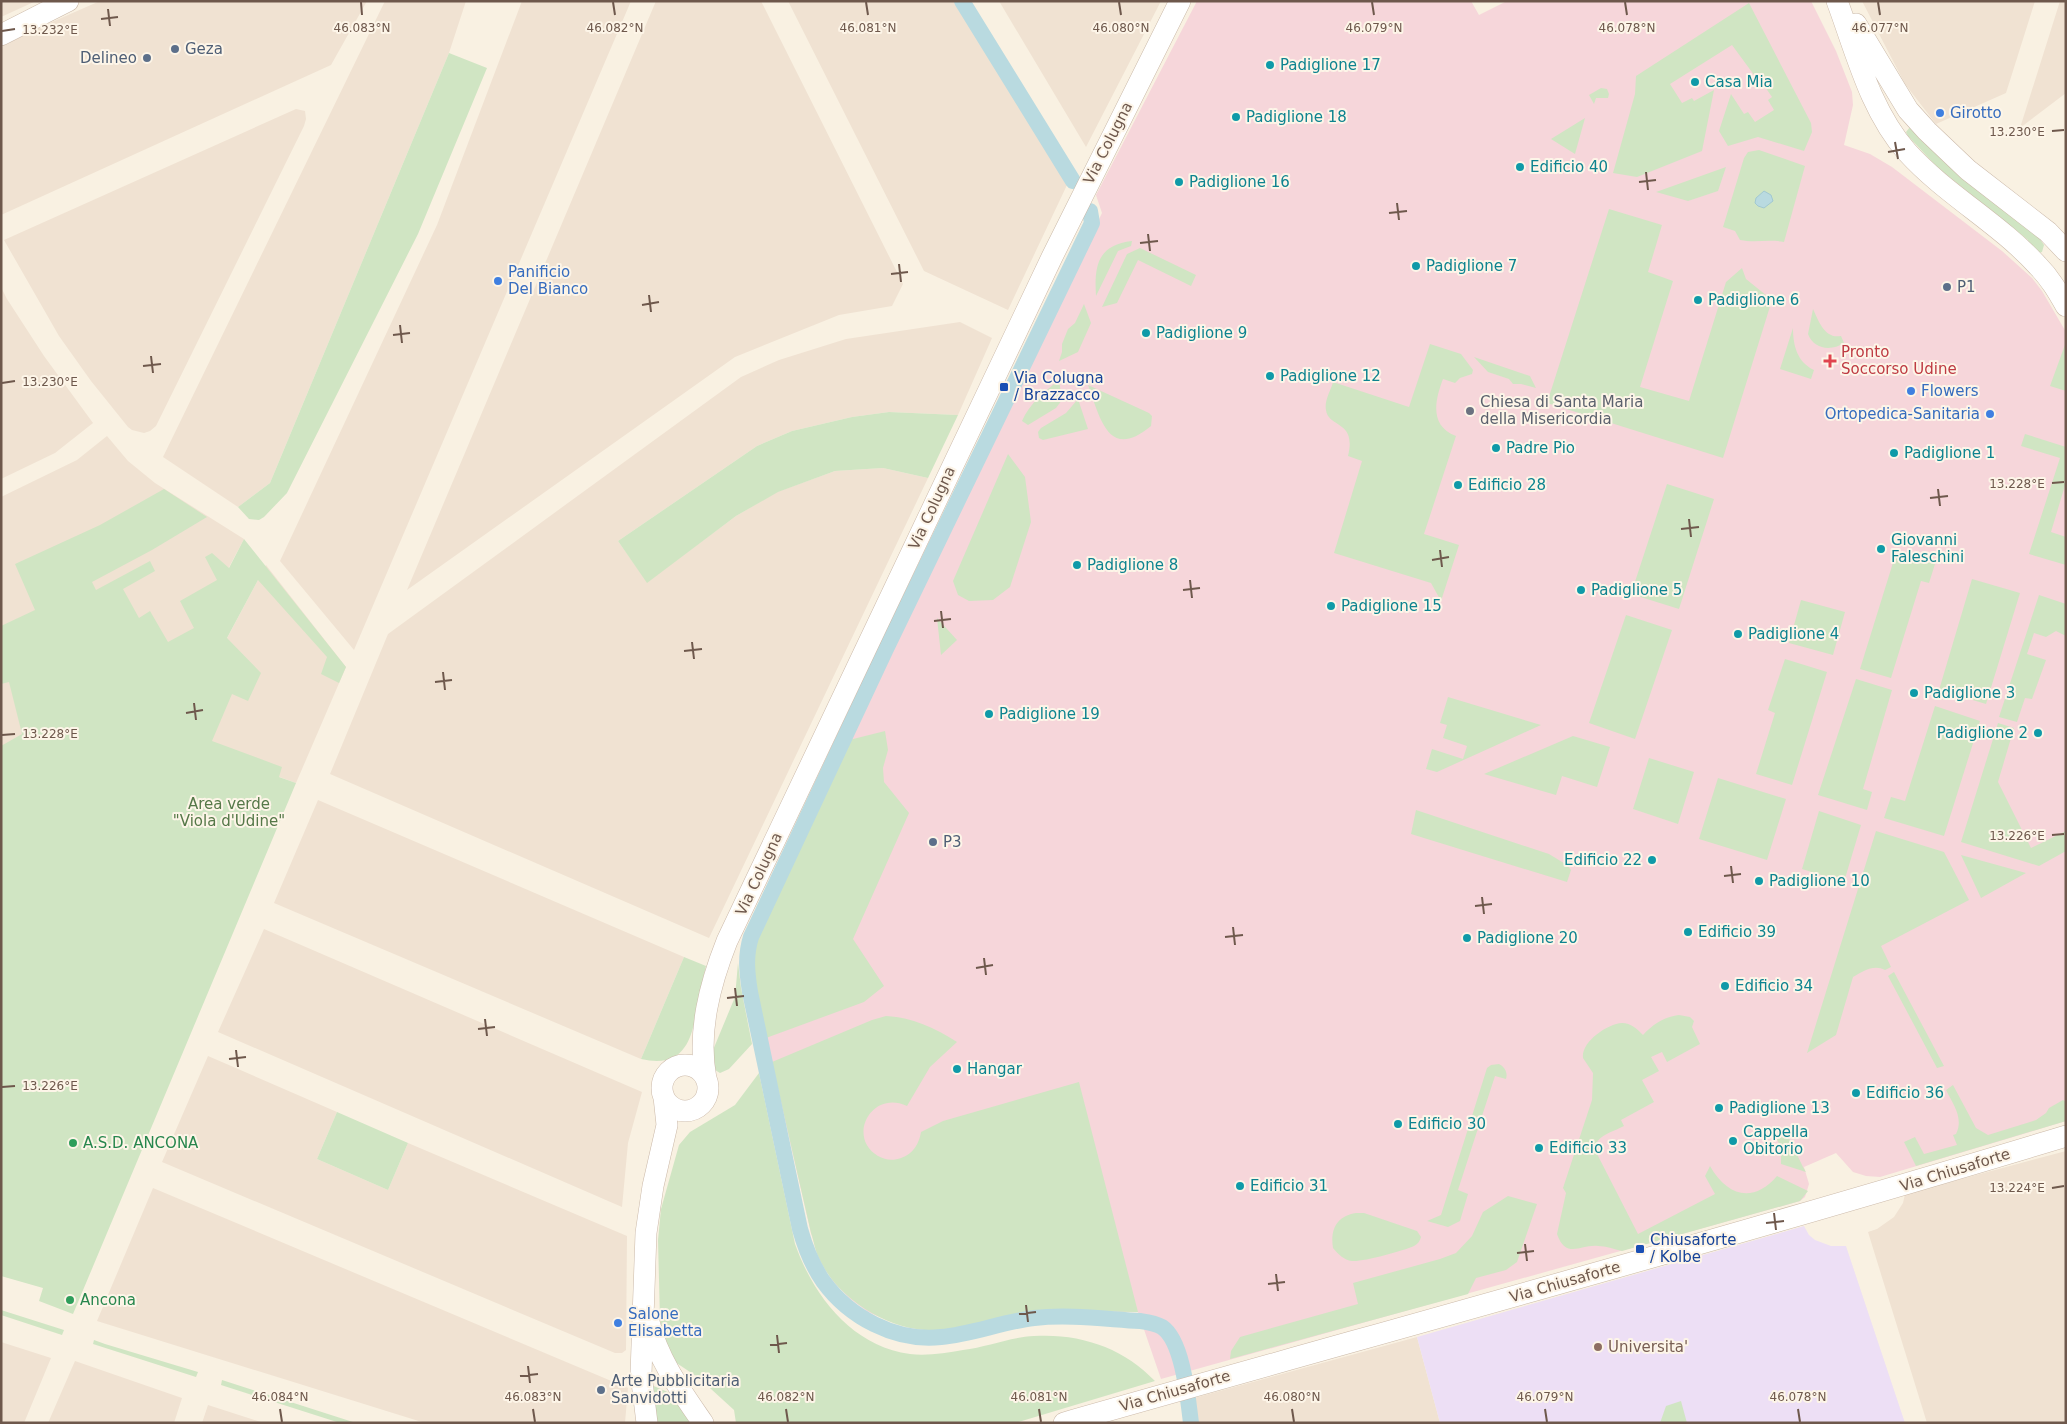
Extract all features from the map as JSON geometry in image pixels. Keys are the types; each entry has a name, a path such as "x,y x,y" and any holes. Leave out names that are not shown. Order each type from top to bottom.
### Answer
{"street":[{"path":"1,35 68,1"},
{"name":"Via Colugna","path":"706,1079 703,1063 704,1022 713,983 727,941 1052,257 1180,1"},
{"path":"1837,1 1875,102 1887,125 1906,151 1930,175 2003,233 2038,265 2060,280 2066,306"},
{"path":"1842,1 1908,110 1956,160 2048,232 2063,248 2038,265"},
{"path":"1887,125 1908,110"},
{"name":"Via Colugna","path":"673,1069 690,1050 704,1022"},
{"path":"647,1423 642,1374 646,1233 652,1186 667,1125 663,1084 668,1073 673,1069 679,1066 691,1066 702,1073 706,1079 708,1093 706,1099 677,1125 662,1146"},
{"path":"664,1097 672,1107 678,1110 691,1111"},
{"name":"Via Chiusaforte","path":"1064,1423 1490,1304 2066,1136"},
{"path":"645,1305 652,1334 660,1355 675,1382 703,1423"}],"shaded area":[{"path":"1,1 36,1 1,17"},
{"path":"100,1 367,1 331,65 1,215 1,47 36,29"},
{"path":"385,1 466,1 449,53 270,483 238,507 163,457"},
{"path":"522,1 631,1 354,650 280,561 437,225"},
{"path":"656,1 761,1 903,284 892,306 839,315 735,357 407,590"},
{"path":"788,1 955,1 1067,185 1008,310 924,271"},
{"path":"999,1 1161,1 1086,147"},
{"path":"1197,1 1471,1 1479,15 1507,1 1811,1 1836,51 1852,92 1853,105 1844,145 1870,154 1892,167 2002,251 2032,278 2042,291 2066,332 2066,1121 1880,1177 1866,1176 1853,1172 1836,1153 1804,1167 1809,1184 1805,1197 1800,1201 1161,1379 1138,1312 1035,1311 939,1330 918,1329 892,1322 868,1312 849,1298 833,1281 819,1259 811,1233 754,984 752,956 754,944 845,741 1102,213 1096,195"},
{"path":"1862,1 2035,1 2006,93 1936,124 1905,84"},
{"path":"2060,1 2066,1 2066,93 2020,128"},
{"path":"296,109 305,111 306,119 304,126 156,426 144,433 132,430 91,381 59,336 4,240"},
{"path":"1,287 44,356 93,423 55,453 1,479"},
{"path":"960,322 992,338 958,415 889,412 852,417 792,431 757,446 618,541 647,582 736,516 777,492 835,471 883,468 928,478 709,938 330,774 388,634 741,377 779,360 846,339"},
{"path":"107,436 128,461 155,483 244,539 78,851 1,975 1,497 77,460"},
{"path":"266,565 346,667 296,783 174,738"},
{"path":"318,800 684,957 641,1059 274,903"},
{"path":"264,929 642,1092 628,1143 622,1207 218,1032"},
{"path":"208,1056 337,1112 317,1159 388,1190 408,1143 627,1236 626,1350 622,1353 615,1353 162,1162"},
{"path":"2066,1151 2066,1423 1927,1423 1868,1232 1877,1229 1894,1217 1903,1203 1905,1194"},
{"path":"153,1188 628,1388 625,1423 425,1423 97,1321"},
{"path":"1804,1226 1809,1235 1815,1240 1831,1246 1846,1246 1905,1423 1440,1423 1417,1337"},
{"path":"1417,1337 1440,1423 1197,1423 1194,1398"},
{"path":"1,1342 51,1358 24,1423 1,1423"},
{"path":"75,1361 182,1398 174,1423 48,1423"},
{"path":"208,1405 264,1423 202,1423"}],"green space":[{"path":"1749,3 1811,123 1812,132 1804,151 1758,137 1728,146 1719,131 1731,94 1744,114 1748,112 1755,122 1774,110 1768,100 1772,97 1732,45 1670,84 1682,103 1692,98 1694,101 1714,90 1702,151 1637,177 1613,173 1635,94 1636,76"},
{"path":"449,53 487,68 418,234 287,493 264,517 259,520 249,519 238,507 270,483"},
{"path":"1601,88 1607,89 1608,98 1596,98 1594,104 1589,95"},
{"path":"1585,118 1575,154 1551,139"},
{"path":"1910,127 2040,239 2044,245 2042,252 2039,253 2029,249 2028,240 1937,167 1908,136 1906,132"},
{"path":"1759,150 1805,166 1784,242 1740,240 1735,231 1723,227 1744,158 1748,152"},
{"path":"1726,167 1718,191 1688,201 1656,192"},
{"path":"1609,209 1662,225 1648,272 1673,281 1640,387 1689,401 1726,282 1742,268 1746,279 1772,300 1723,458 1547,403"},
{"path":"1132,241 1131,246 1118,251 1096,296 1096,275 1100,258 1112,247"},
{"path":"1140,248 1196,275 1191,286 1138,260 1117,303 1102,307 1127,254"},
{"path":"1084,304 1091,323 1078,352 1059,361 1062,344 1068,329 1075,323"},
{"path":"1813,309 1823,328 1831,335 1841,336 1844,343 1839,346 1824,348 1814,343 1808,334"},
{"path":"1793,328 1795,347 1800,358 1808,367 1814,370 1811,379 1780,369"},
{"path":"2066,342 2066,391 2050,386"},
{"path":"1430,344 1461,354 1473,370 1472,374 1460,378 1455,383 1443,379 1436,404 1436,412 1441,426 1447,432 1456,436 1424,534 1459,545 1441,601 1431,583 1334,553 1362,461 1348,456 1349,436 1346,430 1328,416 1326,410 1327,399 1333,382 1409,407"},
{"path":"1474,357 1530,376 1536,388 1513,384 1509,379 1488,372"},
{"path":"1059,380 1062,400 1056,408 1028,425 1022,421 1033,403"},
{"path":"1088,385 1149,413 1152,416 1151,426 1136,436 1125,439 1115,437 1102,422"},
{"path":"1078,399 1088,429 1043,440 1039,438 1038,432 1041,428 1066,413"},
{"path":"889,412 958,415 928,478 883,468 835,471 778,492 736,516 647,583 618,541 757,446 792,431 852,417"},
{"path":"2025,434 2066,447 2066,482 2051,532 2066,537 2066,565 2029,554 2060,458 2021,446"},
{"path":"1008,454 1025,477 1031,522 1010,587 993,600 969,601 958,595 953,581"},
{"path":"1667,484 1714,499 1679,609 1631,594"},
{"name":"Area verde \"Viola d'Udine\"","path":"164,489 207,517 152,550 92,582 96,590 150,561 155,571 123,589 139,618 150,611 168,642 194,628 180,601 217,580 205,557 212,553 229,568 244,539 346,667 339,683 321,674 327,657 258,580 227,638 261,673 248,701 232,694 212,741 282,767 279,777 296,783 73,1314 39,1301 43,1288 1,1276 1,746 22,734 9,682 1,684 1,626 35,610 15,564 100,525"},
{"path":"1896,553 1935,564 1929,583 1921,581 1891,678 1860,669"},
{"path":"1972,579 2020,593 1986,704 1939,690"},
{"path":"2039,595 2066,604 2066,636 2056,631 2046,637 2034,633 2027,654 2046,660 2032,699 2025,698 2017,722 1999,717"},
{"path":"1801,600 1845,612 1833,655 1789,643"},
{"path":"1626,615 1672,630 1635,739 1589,723"},
{"path":"937,618 957,640 941,655"},
{"path":"1785,659 1827,672 1792,785 1756,774 1775,713 1768,710"},
{"path":"1856,679 1892,690 1863,789 1872,792 1867,810 1818,795"},
{"path":"1448,697 1541,725 1437,772 1426,769 1432,749 1463,759 1467,746 1443,738 1447,725 1440,723"},
{"path":"1935,706 1980,721 1944,836 1884,818 1891,797 1905,801"},
{"path":"1998,723 2014,728 1998,782 2031,848 2066,831 2066,851 2039,866 1961,842"},
{"path":"885,731 888,750 883,768 884,782 909,813 853,939 884,986 864,1002 766,1038 754,985 753,972 753,959 758,932 845,741"},
{"path":"1573,736 1610,747 1597,787 1562,776 1556,795 1484,774"},
{"path":"1649,758 1694,772 1678,824 1633,809"},
{"path":"1718,778 1786,799 1767,860 1699,839"},
{"path":"1416,810 1549,854 1567,865 1571,870 1567,882 1411,834"},
{"path":"1819,811 1861,825 1844,882 1802,869"},
{"path":"1876,831 1944,852 1969,900 1881,946 1891,967 1885,970 1881,968 1869,969 1853,977 1836,1035 1807,1053"},
{"path":"1961,855 2026,873 1981,898"},
{"path":"684,957 706,966 691,1035 686,1046 679,1054 669,1059 657,1061 641,1059"},
{"path":"738,963 752,1044 729,1069 720,1073 715,1070 713,1050 735,997"},
{"path":"1894,972 1944,1066 1937,1068 1888,976"},
{"path":"1679,1015 1690,1017 1694,1021 1692,1027 1700,1044 1667,1062 1662,1052 1651,1057 1659,1071 1642,1080 1654,1102 1621,1120 1624,1126 1601,1138 1595,1150 1638,1234 1715,1194 1705,1176 1710,1166 1724,1184 1732,1190 1741,1193 1759,1190 1768,1185 1777,1176 1808,1191 1800,1201 1622,1251 1601,1246 1569,1249 1561,1242 1557,1234 1566,1193 1563,1188 1592,1100 1593,1073 1583,1058 1583,1052 1596,1035 1616,1024 1628,1024 1643,1035 1668,1017"},
{"path":"886,1016 923,1024 957,1042 930,1067 907,1106 894,1102 883,1104 874,1109 867,1118 864,1127 864,1138 869,1148 883,1158 895,1160 909,1154 919,1141 921,1132 943,1121 1079,1082 1138,1312 1075,1310 1024,1312 951,1329 922,1330 886,1320 869,1311 839,1288 827,1273 818,1255 811,1233 772,1062 872,1020"},
{"path":"1499,1064 1507,1075 1506,1079 1495,1076 1458,1190 1468,1194 1460,1221 1448,1227 1427,1221 1441,1215 1487,1068 1491,1065"},
{"path":"759,1073 795,1244 803,1264 824,1300 853,1330 870,1341 889,1349 916,1355 972,1349 1025,1337 1068,1337 1084,1340 1115,1351 1143,1369 1155,1381 1015,1423 736,1423 734,1410 699,1378 675,1362 667,1346 660,1320 658,1240 661,1209 679,1145 690,1132 735,1105"},
{"path":"1953,1085 1976,1128 1988,1135 2036,1120 2046,1113 2049,1108 2063,1100 2066,1102 2066,1121 1916,1166 1904,1142 1915,1137 1924,1154 1957,1145 1953,1135 1956,1134 1958,1128 1958,1117 1946,1090"},
{"path":"337,1112 408,1143 388,1190 317,1159"},
{"path":"1785,1130 1806,1172 1781,1164 1781,1148 1776,1137"},
{"path":"1508,1196 1537,1204 1517,1262 1506,1270 1476,1278 1468,1294 1230,1359 1231,1351 1240,1337 1358,1304 1353,1283 1456,1253 1472,1236 1483,1212"},
{"path":"1356,1213 1364,1213 1417,1231 1421,1237 1420,1240 1414,1246 1383,1256 1357,1261 1346,1259 1333,1248 1334,1229 1336,1224 1344,1217"},
{"path":"1,1310 64,1330 62,1335 1,1315"},
{"path":"94,1340 198,1372 196,1377 93,1344"},
{"path":"222,1380 356,1423 340,1423 221,1385"},
{"path":"649,1384 677,1396 694,1423 654,1423"},
{"path":"1681,1401 1687,1423 1660,1423 1666,1406"}],"water":[{"path":"1764,191 1771,195 1773,201 1764,208 1755,203 1756,198"}],"waterway":[{"path":"962,1 1073,181"},
{"path":"1090,211 1092,223 885,651 751,937 747,958 747,971 800,1229 815,1269 834,1294 846,1306 874,1324 890,1331 924,1338 953,1335 1022,1320 1047,1317 1100,1318 1140,1321 1157,1325 1169,1334 1180,1357 1191,1423"}],"place":[{"name":"Geza","path":"175,49"},
{"name":"Delineo","path":"147,58"},
{"name":"Padiglione 17","path":"1270,65"},
{"name":"Casa Mia","path":"1695,82"},
{"name":"Girotto","path":"1940,113"},
{"name":"Padiglione 18","path":"1236,117"},
{"name":"Edificio 40","path":"1520,167"},
{"name":"Padiglione 16","path":"1179,182"},
{"name":"Padiglione 7","path":"1416,266"},
{"name":"Panificio Del Bianco","path":"498,281"},
{"name":"P1","path":"1947,287"},
{"name":"Padiglione 6","path":"1698,300"},
{"name":"Padiglione 9","path":"1146,333"},
{"name":"Pronto Soccorso Udine","path":"1830,361"},
{"name":"Padiglione 12","path":"1270,376"},
{"name":"Via Colugna / Brazzacco","path":"1004,387"},
{"name":"Flowers","path":"1911,391"},
{"name":"Chiesa di Santa Maria della Misericordia","path":"1470,411"},
{"name":"Ortopedica-Sanitaria","path":"1990,414"},
{"name":"Padre Pio","path":"1496,448"},
{"name":"Padiglione 1","path":"1894,453"},
{"name":"Edificio 28","path":"1458,485"},
{"name":"Giovanni Faleschini","path":"1881,549"},
{"name":"Padiglione 8","path":"1077,565"},
{"name":"Padiglione 5","path":"1581,590"},
{"name":"Padiglione 15","path":"1331,606"},
{"name":"Padiglione 4","path":"1738,634"},
{"name":"Padiglione 3","path":"1914,693"},
{"name":"Padiglione 19","path":"989,714"},
{"name":"Padiglione 2","path":"2038,733"},
{"name":"P3","path":"933,842"},
{"name":"Edificio 22","path":"1652,860"},
{"name":"Padiglione 10","path":"1759,881"},
{"name":"Edificio 39","path":"1688,932"},
{"name":"Padiglione 20","path":"1467,938"},
{"name":"Edificio 34","path":"1725,986"},
{"name":"Hangar","path":"957,1069"},
{"name":"Edificio 36","path":"1856,1093"},
{"name":"Padiglione 13","path":"1719,1108"},
{"name":"Edificio 30","path":"1398,1124"},
{"name":"Cappella Obitorio","path":"1733,1141"},
{"name":"A.S.D. ANCONA","path":"73,1143"},
{"name":"Edificio 33","path":"1539,1148"},
{"name":"Edificio 31","path":"1240,1186"},
{"name":"Chiusaforte / Kolbe","path":"1640,1249"},
{"name":"Ancona","path":"70,1300"},
{"name":"Salone Elisabetta","path":"618,1323"},
{"name":"Universita'","path":"1598,1347"},
{"name":"Arte Pubblicitaria Sanvidotti","path":"601,1390"}]}
